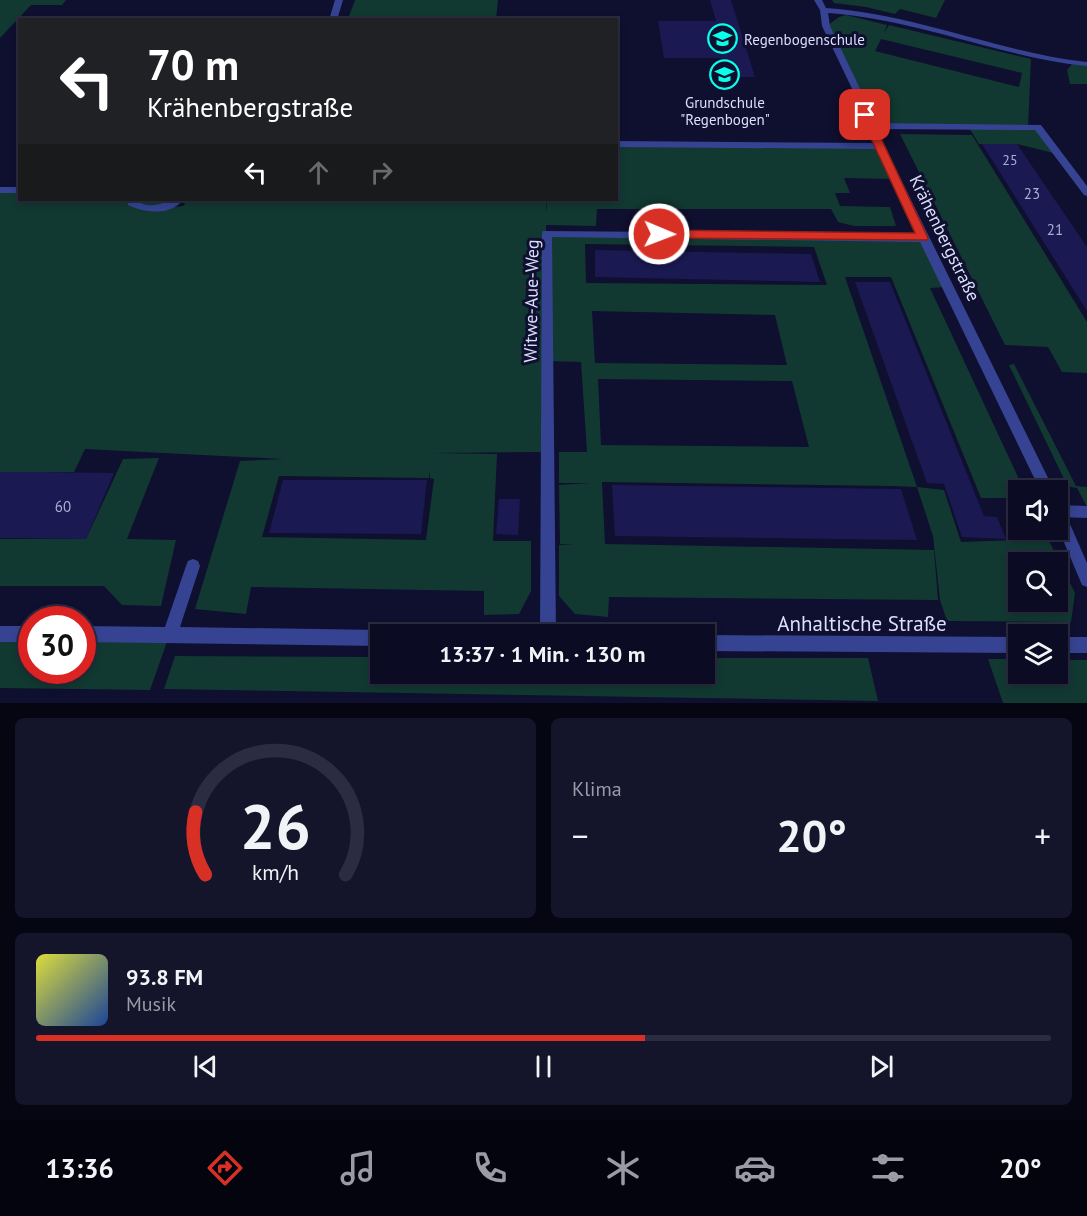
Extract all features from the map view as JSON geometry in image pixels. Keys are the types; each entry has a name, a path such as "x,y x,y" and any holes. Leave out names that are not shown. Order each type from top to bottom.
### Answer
{"street":[{"path":"334,18 339,0"},
{"path":"821,5 868,13 1027,54 1087,64"},
{"name":"Krähenbergstraße","path":"821,5 826,26 857,88 871,126 922,238 1042,480"},
{"path":"871,126 1038,127 1087,193"},
{"path":"618,144 880,146"},
{"path":"0,190 18,190"},
{"path":"132,201 141,208 164,208 176,201"},
{"name":"Witwe-Aue-Weg","path":"548,624 547,232 922,238"},
{"path":"1068,512 1087,512"},
{"path":"1068,535 1087,580"},
{"path":"170,635 193,566"},
{"path":"0,634 18,634"},
{"path":"96,634 370,638"},
{"name":"Anhaltische Straße","path":"715,643 1008,645"},
{"path":"1068,645 1087,645"}],"green space":[{"path":"0,0 66,0 62,5 31,5 0,38"},
{"path":"355,0 498,0 496,18 348,18"},
{"path":"832,0 945,0 936,18 900,9 895,14 834,3"},
{"path":"846,15 887,25 884,33 889,25 1031,59 1028,127 1037,128 1057,154 1017,144 979,144 968,126 872,125 827,26","holes":["881,39 1022,73 1019,87 875,51"]},
{"path":"1073,63 1087,64 1087,84 1070,84 1067,70"},
{"path":"900,134 972,135 1087,322 1087,373 1062,372 1048,347 1005,345"},
{"path":"618,145 879,147 894,179 844,178 850,193 835,193 840,206 890,207 896,226 854,226 838,222 831,209 597,209 596,226 546,225 546,452 432,453 497,454 493,541 531,541 531,591 519,614 484,615 484,591 251,587 246,614 195,609 240,461 283,459 85,449 74,472 0,472 0,191 18,191 18,201 131,201 132,204 133,201 176,201 165,208 183,206 187,201 546,201 546,213 547,201 618,201","holes":["430,470 430,478 434,479 426,540 262,537 279,476 429,478"]},
{"path":"547,233 922,238 946,287 930,288 1019,480 1008,480 1008,498 981,498 891,277 845,277 917,487 602,482 605,544 934,550 938,600 609,597 608,617 575,614 559,596 559,545 574,545 560,544 559,485 590,483 559,483 559,452 587,452 581,362 548,361","holes":["585,244 814,247 827,285 586,283","592,311 775,315 787,365 595,363","598,379 792,381 809,447 601,445"]},
{"path":"1014,364 1076,486 1087,487 1087,507 1077,488 1071,487 1068,480 1065,480 1009,365"},
{"path":"159,458 127,539 176,540 161,606 122,605 104,586 0,586 0,539 86,539 123,459"},
{"path":"917,487 944,490 961,542 1048,540 1054,552 1008,552 1008,612 1068,612 1068,579 1075,593 1071,622 947,621 940,600 933,536"},
{"path":"0,635 18,635 18,684 96,684 96,636 169,636 150,690 0,688"},
{"path":"175,656 370,657 370,684 715,684 715,658 868,658 878,701 164,689"},
{"path":"988,659 1008,659 1008,684 1068,684 1068,660 1087,660 1087,703 1003,703"}],"building":[{"path":"710,0 731,0 755,77 731,77 726,58 664,58 658,21 716,21"},
{"path":"982,144 1017,144 1087,247 1087,311"},
{"path":"595,250 811,254 820,282 595,277"},
{"path":"855,282 890,282 984,516 997,517 1006,539 962,537 944,484 927,483"},
{"path":"0,472 114,473 86,539 0,538"},
{"path":"283,480 427,480 421,534 269,533"},
{"path":"612,485 901,489 917,540 615,536"},
{"path":"499,499 520,499 518,535 496,534"}],"place":[{"name":"Regenbogenschule","path":"723,39"},
{"name":"Grundschule \"Regenbogen\"","path":"725,75"}],"route":[{"path":"659,234 922,238 865,115"}]}
